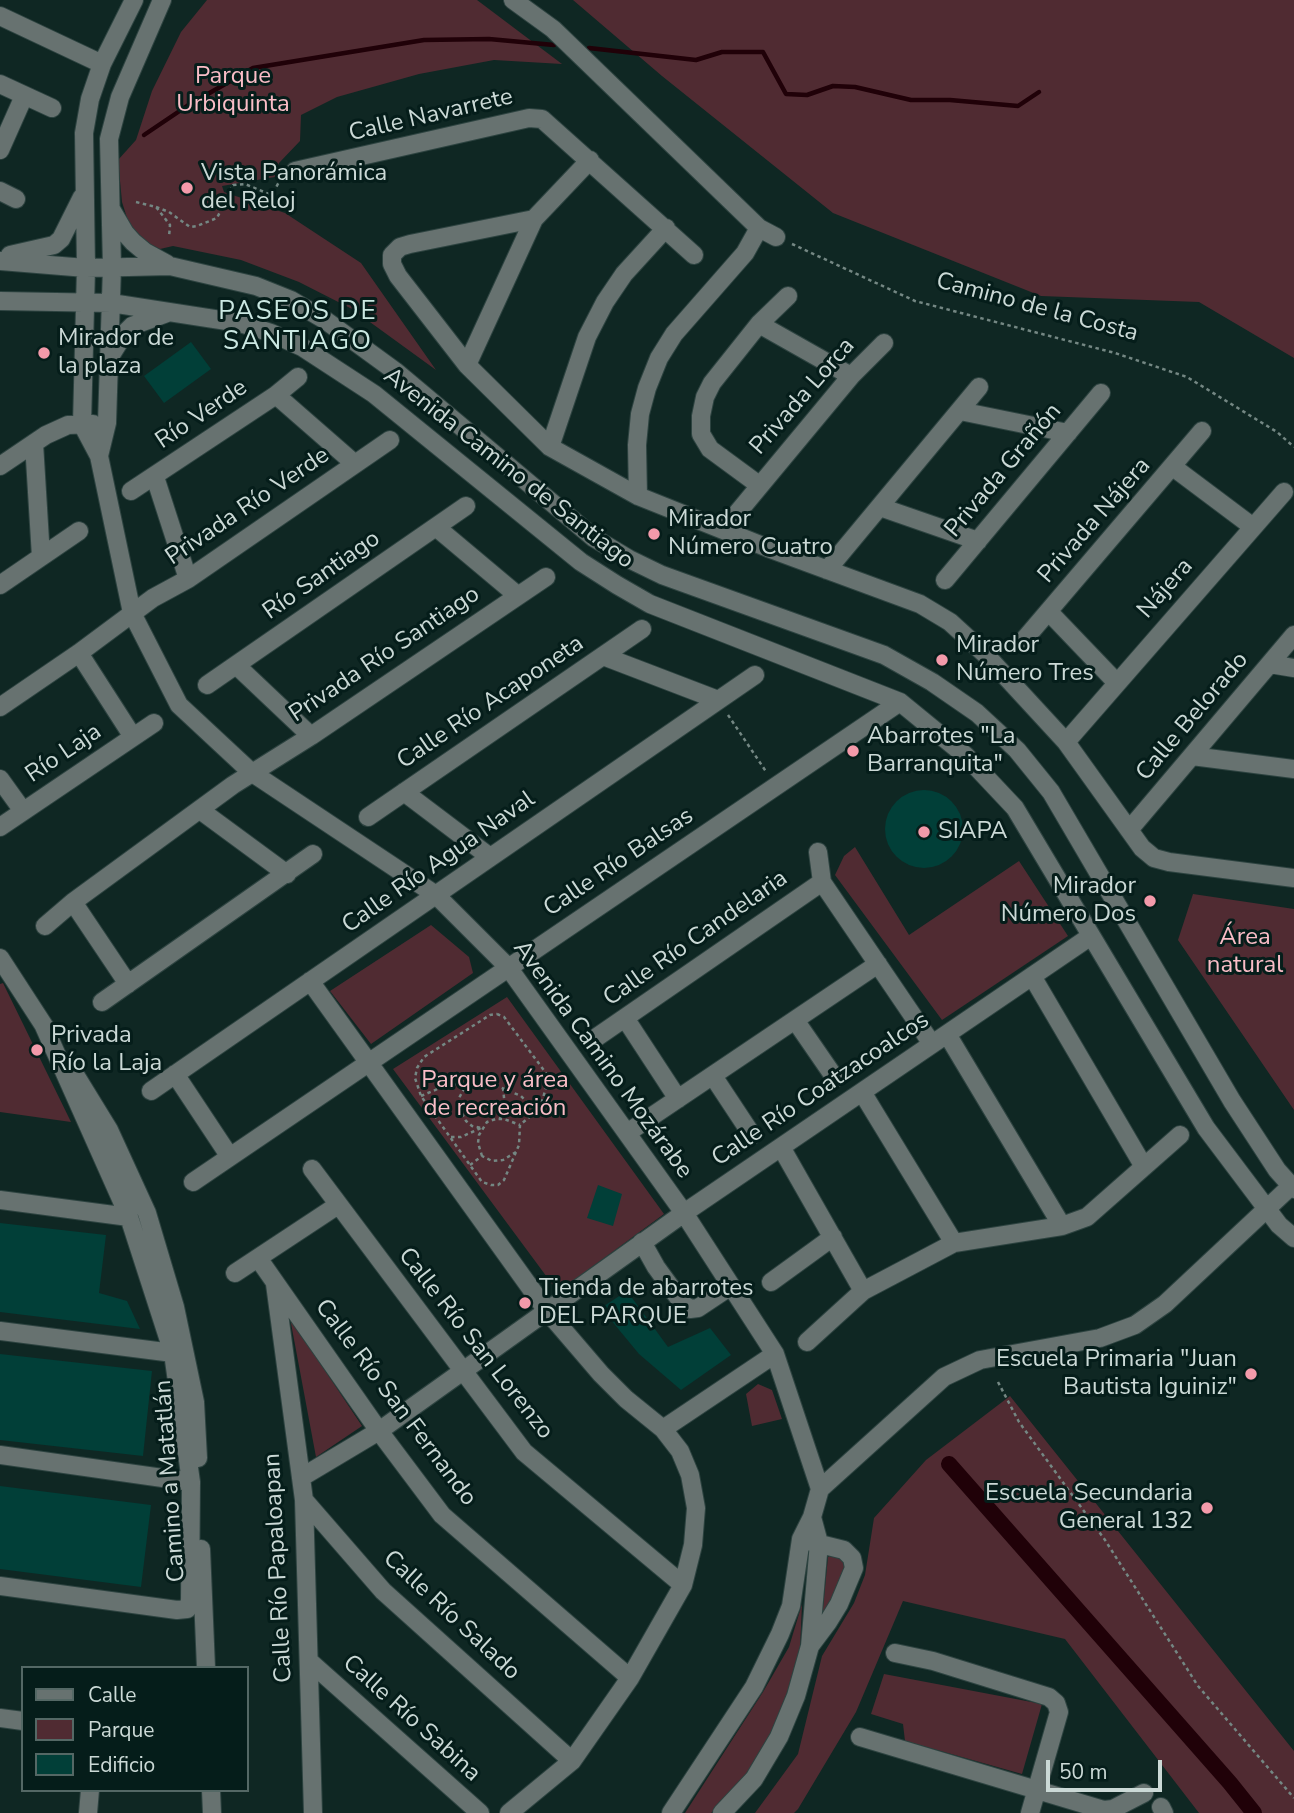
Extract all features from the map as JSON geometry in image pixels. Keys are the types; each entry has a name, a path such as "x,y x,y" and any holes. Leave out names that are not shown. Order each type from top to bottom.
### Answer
{"street":[{"name":"Avenida Camino Mozárabe","path":"134,0 102,64 90,99 84,133 86,302 82,424 99,456 132,613 179,705 251,772 436,895 508,967 684,1213 775,1354 820,1489"},
{"name":"Avenida Camino Mozárabe","path":"99,456 107,423 111,303 109,139 120,97 162,0"},
{"path":"513,0 553,29 759,228 776,237"},
{"path":"0,16 102,64"},
{"path":"0,84 52,108"},
{"path":"0,150 24,96"},
{"name":"Calle Navarrete","path":"295,171 529,118 542,119 694,255"},
{"path":"467,365 534,219 590,160"},
{"path":"0,259 44,250 54,245 61,239 84,194"},
{"path":"111,208 133,242 170,266"},
{"path":"534,219 400,247 392,256 392,264 398,276 467,365 550,447 638,496 920,604 950,622 984,653 1066,742 1142,848 1154,858 1294,878"},
{"path":"550,447 587,337 599,314 624,274 666,228"},
{"path":"638,496 637,445 640,414 659,358 674,334 745,253 759,228"},
{"name":"Avenida Camino de Santiago","path":"0,259 86,268 170,266 256,286 291,300 325,320 395,371 594,538 662,575 884,655 932,682 977,713 1017,750 1051,792 1232,1101 1278,1170 1293,1187"},
{"name":"Privada Lorca","path":"759,485 710,449 701,434 705,397 712,383 759,324 788,296"},
{"name":"Avenida Camino de Santiago","path":"0,301 111,303 240,323 271,333 302,347 374,394 581,562 617,585 650,604 900,702 966,756 1015,808 1206,1128 1279,1225 1294,1238"},
{"path":"109,358 132,326 171,312"},
{"path":"759,324 851,376"},
{"name":"Privada Lorca","path":"724,529 851,376 884,343"},
{"name":"Río Verde","path":"131,491 276,395 298,377"},
{"path":"828,570 979,387"},
{"name":"Privada Grañón","path":"945,580 1101,393"},
{"name":"Río Verde","path":"276,395 355,464"},
{"path":"960,411 1068,433"},
{"path":"0,466 34,443 68,425 107,423"},
{"name":"Privada Nájera","path":"1023,640 1202,431"},
{"name":"Privada Río Verde","path":"132,613 188,579 390,440"},
{"path":"34,443 41,557"},
{"path":"1173,467 1253,527"},
{"name":"Río Verde","path":"155,477 188,579"},
{"name":"Nájera","path":"1066,742 1284,492"},
{"name":"Río Santiago","path":"207,685 466,506"},
{"path":"880,507 978,541"},
{"path":"436,527 517,595"},
{"path":"0,585 79,531"},
{"name":"Privada Río Santiago","path":"45,926 73,902 251,772 311,736 545,577"},
{"path":"1049,611 1117,683"},
{"path":"0,707 132,613"},
{"name":"Calle Río Acaponeta","path":"368,817 642,629"},
{"name":"Calle Belorado","path":"1129,830 1294,635"},
{"name":"Río Laja","path":"79,653 133,737"},
{"path":"603,656 718,700"},
{"path":"1270,664 1294,668"},
{"path":"236,665 311,736"},
{"name":"Calle Río Agua Naval","path":"151,1091 755,674"},
{"name":"Calle Río Balsas","path":"192,1182 900,702"},
{"name":"Río Laja","path":"0,827 154,723"},
{"path":"1192,756 1294,769"},
{"name":"Río Laja","path":"0,779 23,811"},
{"path":"404,793 490,858"},
{"path":"200,810 287,874"},
{"path":"818,852 822,881 878,964 939,1039 1062,1226"},
{"path":"102,1002 313,854"},
{"name":"Calle Río Candelaria","path":"597,1037 822,881"},
{"path":"73,902 128,984"},
{"name":"Calle Río Coatzacoalcos","path":"302,1477 379,1431 642,1242 1091,936"},
{"name":"Camino a Matatlán","path":"0,959 109,1130 147,1213 176,1307 195,1402 206,1666"},
{"path":"627,1133 878,964"},
{"path":"1032,976 1144,1167"},
{"path":"310,981 547,1311 601,1374 626,1399 663,1429 680,1451 696,1507 693,1545 683,1585 630,1678 572,1761 509,1813"},
{"path":"625,1018 678,1099"},
{"path":"795,1020 835,1078"},
{"path":"0,1586 177,1610 187,1609 190,1601 191,1482 173,1353 129,1217 43,1024"},
{"path":"175,1074 230,1157"},
{"path":"713,1076 752,1135"},
{"path":"862,1092 954,1243"},
{"path":"807,1342 863,1291 954,1243 1062,1226 1087,1217 1180,1135"},
{"path":"781,1147 863,1291"},
{"name":"Calle Río San Lorenzo","path":"312,1169 524,1452 683,1585"},
{"path":"671,1813 754,1687 780,1634 791,1606 801,1539 812,1517 820,1489 944,1377 980,1360 1100,1338 1135,1325 1165,1304 1293,1187"},
{"path":"0,1200 129,1217"},
{"path":"235,1273 338,1205"},
{"path":"771,1282 832,1237"},
{"path":"642,1242 656,1267 683,1304 690,1309 698,1308 731,1286"},
{"name":"Calle Río San Fernando","path":"258,1258 379,1431 442,1515 630,1678"},
{"name":"Calle Río Papaloapan","path":"274,1281 304,1500 313,1806"},
{"path":"0,1331 173,1353"},
{"path":"663,1429 775,1354"},
{"path":"0,1455 191,1482"},
{"name":"Calle Río Salado","path":"304,1500 383,1591 572,1761"},
{"path":"722,1813 754,1779 779,1737 796,1696 810,1646 819,1543 812,1517"},
{"path":"801,1539 844,1550 852,1558 854,1568 833,1613 810,1646"},
{"path":"895,1653 933,1661 1049,1697 1056,1703 1059,1712 1030,1813"},
{"name":"Calle Río Sabina","path":"309,1661 480,1813"},
{"path":"0,1718 21,1721"},
{"path":"860,1737 1104,1810 1113,1809 1144,1793"},
{"path":"88,1813 90,1792"},
{"path":"211,1792 212,1813"},
{"path":"313,1806 328,1813"}],"path":[{"path":"136,202 169,212 190,227 197,226 217,218 233,185 245,184 269,194 279,182 295,171"},
{"path":"156,207 170,225 169,237"},
{"name":"Camino de la Costa","path":"776,237 915,300 1115,353 1187,377 1277,432 1294,447"},
{"path":"718,700 776,786"},
{"path":"497,1014 504,1017 546,1073 548,1081 536,1112 520,1125 517,1151 504,1180 498,1185 482,1182 421,1096 415,1078 417,1068 424,1057 490,1015 497,1014"},
{"path":"468,1082 458,1098 458,1106 466,1121 481,1128"},
{"path":"421,1096 436,1088 480,1082 521,1096 536,1112"},
{"path":"500,1119 505,1107 503,1088"},
{"path":"450,1137 461,1137 481,1128 487,1122 500,1119 520,1125"},
{"path":"481,1128 478,1143 482,1156 492,1161 503,1160 517,1151"},
{"path":"470,1165 482,1156"},
{"path":"998,1382 1019,1422 1105,1540 1198,1686 1294,1798"}],"green space":[{"name":"Parque Urbiquinta","path":"207,0 477,0 562,64 494,60 419,74 337,97 301,115 300,141 279,163 275,177 222,186 224,192 285,213 361,263 436,370 352,309 299,282 241,260 173,246 160,249 141,240 128,221 122,202 118,160 136,140 152,91 181,32"},
{"path":"573,0 1294,0 1294,358 1199,302 1041,296 833,213 662,76"},
{"path":"855,847 909,935 1019,861 1068,936 942,1020 835,875 844,856"},
{"name":"Área natural","path":"1193,894 1294,909 1294,1110 1178,940"},
{"path":"431,925 469,957 473,973 371,1044 330,991"},
{"path":"3,983 71,1122 0,1112 0,984"},
{"name":"Parque y área de recreación","path":"507,997 664,1214 558,1292 393,1069"},
{"path":"290,1318 362,1426 316,1457"},
{"path":"758,1384 772,1390 782,1419 752,1426 746,1394"},
{"path":"1010,1396 1294,1751 1294,1813 1199,1813 1065,1639 903,1601 856,1712 798,1809 794,1813 755,1813 798,1754 822,1656 854,1603 865,1575 874,1518 926,1460"},
{"path":"835,1552 846,1560 843,1580 822,1617 828,1557"},
{"path":"802,1604 800,1650 788,1697 758,1762 711,1813 685,1813 789,1647"},
{"path":"884,1674 1042,1704 1022,1774 905,1741 903,1724 871,1714"}],"building":[{"path":"191,342 211,369 164,403 144,376"},
{"name":"SIAPA","path":"924,790 939,793 956,807 963,829 960,844 946,861 924,868 909,865 892,851 885,829 888,814 902,797"},
{"path":"598,1185 622,1194 613,1226 587,1218"},
{"path":"0,1223 106,1235 99,1293 127,1301 140,1329 0,1312"},
{"path":"627,1291 668,1347 710,1328 731,1355 681,1390 639,1354 601,1308"},
{"path":"0,1354 152,1371 143,1456 0,1440"},
{"path":"0,1486 151,1505 141,1587 0,1569"}],"waterway":[{"path":"144,135 187,106 253,68 424,40 489,39 554,45"},
{"path":"589,48 696,60 722,52 763,52 786,94 807,95 833,86 855,87 911,100 950,100 1018,106 1039,92"},
{"path":"949,1464 1254,1813"}],"place":[{"name":"Vista Panorámica del Reloj","path":"187,188"},
{"name":"Mirador de la plaza","path":"44,353"},
{"name":"Mirador Número Cuatro","path":"654,534"},
{"name":"Mirador Número Tres","path":"942,660"},
{"name":"Abarrotes \"La Barranquita\"","path":"853,751"},
{"name":"SIAPA","path":"924,832"},
{"name":"Mirador Número Dos","path":"1150,901"},
{"name":"Privada Río la Laja","path":"37,1050"},
{"name":"Tienda de abarrotes DEL PARQUE","path":"525,1303"},
{"name":"Escuela Primaria \"Juan Bautista Iguiniz\"","path":"1251,1374"},
{"name":"Escuela Secundaria General 132","path":"1207,1508"}],"district":[{"name":"PASEOS DE SANTIAGO","path":"298,328"}]}
